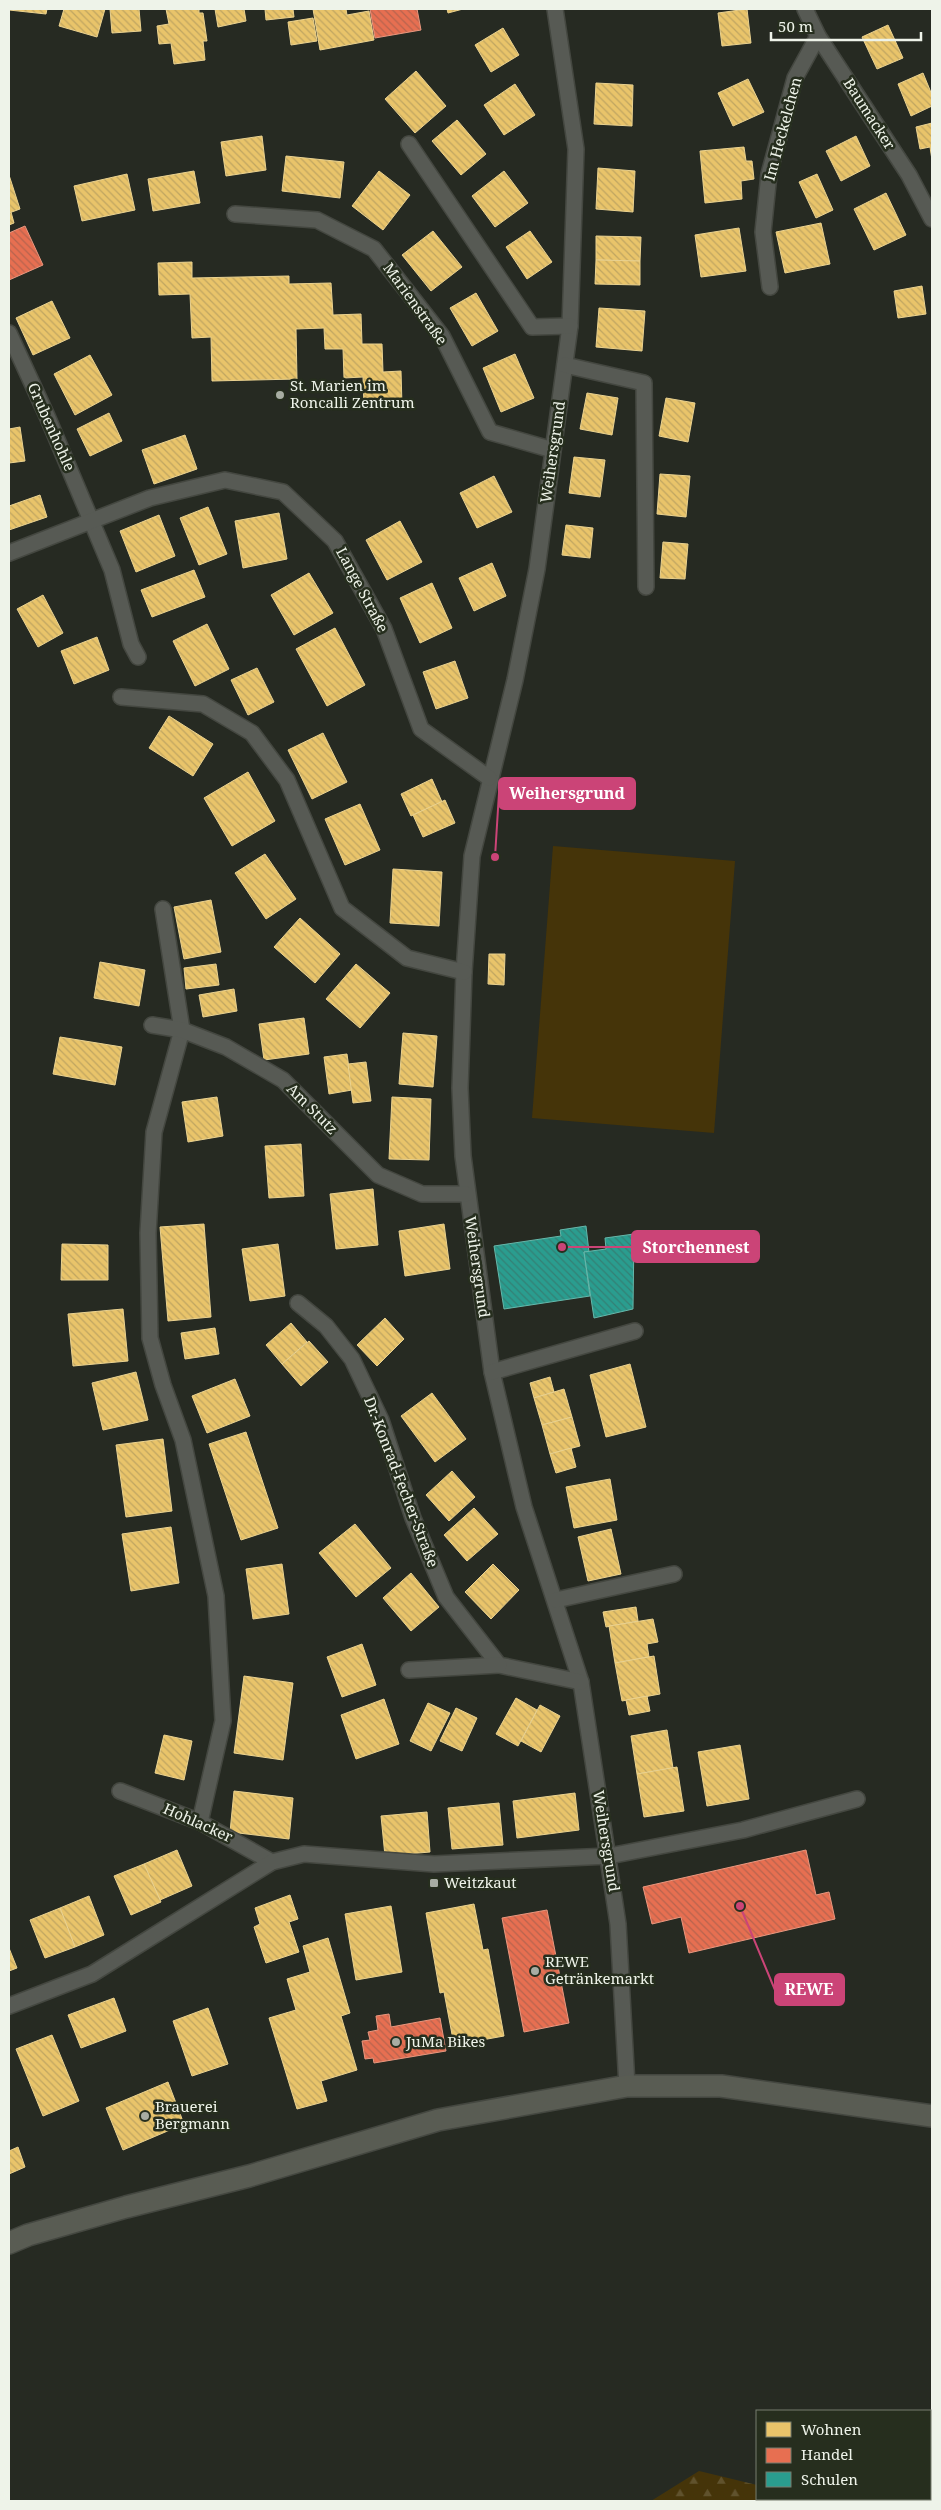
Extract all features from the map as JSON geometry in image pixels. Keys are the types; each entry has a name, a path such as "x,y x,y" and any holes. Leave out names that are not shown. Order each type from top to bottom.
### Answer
{"main road":[{"path":"15,2237 249,2176 438,2120 627,2086 721,2086 932,2116"}],"street":[{"name":"Weihersgrund","path":"555,9 576,149 570,326 538,569 515,680 489,778 472,856 464,972 460,1088 466,1194 492,1372 524,1507 556,1600 581,1682 618,1924 627,2086"},
{"name":"Baumacker","path":"805,9 818,36 909,175 932,219"},
{"name":"Im Heckelchen","path":"770,286 763,232 769,174 795,78 818,36"},
{"path":"409,144 532,327 570,326"},
{"name":"Marienstraße","path":"235,214 317,220 374,249 442,336 490,432 553,450"},
{"name":"Grubenhohle","path":"9,333 93,522"},
{"path":"566,365 644,383 646,587"},
{"name":"Lange Straße","path":"9,553 93,522 150,498 225,480 283,492 335,541 384,629 421,729 489,778"},
{"path":"93,522 112,570 131,644 138,657"},
{"path":"121,696 203,704 252,732 287,780 342,908 407,958 464,972"},
{"path":"163,908 182,1030 154,1132 148,1233 150,1338 163,1385 183,1440 216,1596 223,1721 200,1822"},
{"name":"Am Stutz","path":"152,1025 182,1030 226,1047 283,1080 378,1174 422,1194 466,1194"},
{"name":"Dr.-Konrad-Fecher-Straße","path":"298,1303 326,1326 352,1359 381,1420 413,1518 446,1597 498,1665"},
{"path":"492,1372 634,1331"},
{"path":"556,1600 674,1574"},
{"path":"409,1670 498,1665 581,1682"},
{"name":"Hohlacker","path":"120,1791 200,1822 272,1862"},
{"path":"9,2006 92,1974 272,1862 304,1854 434,1864 609,1856 743,1830 857,1799"}],"green space":[{"path":"553,846 735,861 714,1133 532,1118"},
{"path":"699,2471 756,2485 756,2500 824,2501 651,2501"}],"building: Wohnen":[{"path":"9,9 47,9 46,14"},
{"path":"64,9 105,9 97,37 59,26"},
{"path":"110,9 139,9 141,31 112,33"},
{"path":"166,9 199,9 199,13 203,13 207,41 203,41 205,60 174,64 171,43 159,44 157,26 169,24"},
{"path":"215,9 244,9 246,21 218,27"},
{"path":"265,9 293,9 294,17 266,20"},
{"path":"313,9 346,9 347,15 369,11 374,40 320,50"},
{"path":"447,9 463,9 448,13"},
{"path":"747,9 751,43 722,46 718,13"},
{"path":"313,18 317,41 291,45 288,22"},
{"path":"888,25 903,58 877,69 862,37"},
{"path":"503,28 519,55 491,72 475,45"},
{"path":"416,71 446,106 415,133 385,99"},
{"path":"923,73 932,95 932,106 911,116 898,84"},
{"path":"748,79 764,112 733,126 718,93"},
{"path":"596,83 633,85 632,126 594,124"},
{"path":"515,84 535,115 504,135 484,105"},
{"path":"457,120 486,154 461,175 432,141"},
{"path":"932,123 932,160 930,147 920,149 916,127"},
{"path":"262,136 266,170 226,176 221,142"},
{"path":"856,136 870,166 841,181 826,151"},
{"path":"744,147 746,161 752,161 754,179 741,181 742,199 705,203 700,151"},
{"path":"286,156 344,162 340,198 282,191"},
{"path":"598,168 635,171 633,212 596,209"},
{"path":"194,171 200,203 153,211 148,179"},
{"path":"379,171 410,195 383,230 352,206"},
{"path":"504,171 528,203 495,227 472,196"},
{"path":"127,174 135,210 82,221 74,186"},
{"path":"817,174 833,210 816,218 799,182"},
{"path":"9,175 20,209 9,213"},
{"path":"886,193 906,235 874,250 854,209"},
{"path":"11,212 14,223 9,225 9,213"},
{"path":"821,223 830,264 785,273 776,232"},
{"path":"739,228 746,271 701,277 695,235"},
{"path":"433,231 462,267 431,291 402,255"},
{"path":"530,231 552,262 527,279 506,247"},
{"path":"596,236 641,237 640,261 596,260"},
{"path":"596,260 640,261 640,285 595,284"},
{"path":"192,262 192,278 289,276 289,284 331,283 333,315 361,314 362,344 382,344 383,372 401,371 402,406 364,407 363,377 344,378 343,349 325,349 324,328 296,329 297,379 212,381 211,337 192,338 190,294 159,295 158,263"},
{"path":"922,286 926,314 898,318 894,291"},
{"path":"476,293 498,331 472,346 450,308"},
{"path":"52,301 70,338 33,355 16,318"},
{"path":"599,308 645,311 642,351 596,347"},
{"path":"515,354 534,398 501,412 483,368"},
{"path":"90,355 112,395 75,415 54,374"},
{"path":"587,393 618,398 612,435 580,429"},
{"path":"666,398 695,403 688,442 659,436"},
{"path":"109,413 122,441 90,456 77,429"},
{"path":"20,427 25,461 9,463 9,429"},
{"path":"185,435 197,469 154,484 142,450"},
{"path":"574,457 605,460 600,497 569,493"},
{"path":"660,474 690,476 686,517 657,514"},
{"path":"494,476 512,512 477,528 460,493"},
{"path":"40,495 47,517 9,530 9,506"},
{"path":"208,507 227,554 199,565 180,518"},
{"path":"279,513 287,559 243,568 235,521"},
{"path":"159,515 175,556 136,572 120,531"},
{"path":"400,521 422,562 387,580 366,540"},
{"path":"566,525 593,528 590,558 562,555"},
{"path":"663,542 688,544 685,579 660,578"},
{"path":"492,563 506,596 474,611 459,578"},
{"path":"194,570 205,597 152,617 141,590"},
{"path":"309,573 333,613 294,635 271,595"},
{"path":"432,583 452,628 420,643 400,598"},
{"path":"43,595 63,633 38,647 17,609"},
{"path":"207,624 229,669 195,686 173,641"},
{"path":"335,628 365,685 327,706 296,649"},
{"path":"97,637 109,670 74,684 61,651"},
{"path":"455,661 468,698 436,709 423,672"},
{"path":"257,668 274,702 248,715 231,680"},
{"path":"169,716 213,744 193,776 149,748"},
{"path":"323,733 347,782 312,799 288,750"},
{"path":"248,772 275,821 232,846 204,798"},
{"path":"432,779 442,802 411,816 401,794"},
{"path":"445,800 455,823 423,837 413,815"},
{"path":"360,804 380,850 345,865 325,819"},
{"path":"265,854 296,899 266,919 235,873"},
{"path":"393,869 442,872 439,926 390,923"},
{"path":"211,900 221,952 184,959 174,907"},
{"path":"300,918 340,954 315,983 274,947"},
{"path":"489,954 505,954 504,985 488,984"},
{"path":"100,962 145,970 139,1006 94,998"},
{"path":"216,964 219,985 186,989 184,968"},
{"path":"356,964 390,993 360,1028 326,999"},
{"path":"234,989 237,1011 203,1017 199,995"},
{"path":"304,1018 309,1054 264,1060 259,1024"},
{"path":"403,1033 437,1036 433,1087 399,1084"},
{"path":"60,1037 122,1047 115,1085 53,1074"},
{"path":"347,1054 352,1090 329,1094 324,1057"},
{"path":"366,1062 371,1101 353,1103 348,1064"},
{"path":"217,1097 223,1136 188,1142 182,1102"},
{"path":"392,1097 431,1099 429,1160 389,1159"},
{"path":"301,1144 304,1196 269,1198 265,1146"},
{"path":"373,1189 378,1245 336,1249 330,1194"},
{"path":"204,1224 211,1317 168,1321 160,1227"},
{"path":"444,1224 450,1269 405,1276 399,1231"},
{"path":"62,1244 108,1245 108,1280 61,1280"},
{"path":"278,1244 285,1296 250,1301 242,1249"},
{"path":"123,1309 128,1361 73,1366 68,1314"},
{"path":"385,1318 404,1339 377,1366 357,1345"},
{"path":"291,1323 307,1342 282,1364 266,1345"},
{"path":"215,1328 219,1354 185,1359 181,1333"},
{"path":"309,1341 328,1362 301,1386 282,1364"},
{"path":"630,1364 646,1427 606,1437 590,1375"},
{"path":"136,1372 148,1420 103,1430 92,1383"},
{"path":"550,1377 554,1392 534,1398 530,1383"},
{"path":"235,1379 250,1416 207,1433 192,1396"},
{"path":"564,1389 572,1417 542,1425 534,1398"},
{"path":"432,1393 466,1439 435,1462 401,1416"},
{"path":"572,1417 580,1446 550,1454 542,1425"},
{"path":"246,1432 278,1528 241,1540 209,1444"},
{"path":"163,1439 172,1511 126,1517 116,1445"},
{"path":"571,1448 576,1467 556,1473 550,1454"},
{"path":"452,1471 475,1497 449,1521 426,1495"},
{"path":"610,1479 617,1520 574,1528 566,1487"},
{"path":"474,1508 498,1534 467,1561 444,1535"},
{"path":"355,1524 391,1568 356,1597 319,1553"},
{"path":"171,1527 179,1583 131,1591 122,1534"},
{"path":"611,1529 621,1574 588,1581 578,1537"},
{"path":"282,1564 289,1614 253,1619 246,1569"},
{"path":"493,1564 519,1590 491,1619 465,1592"},
{"path":"411,1573 439,1607 411,1631 383,1598"},
{"path":"636,1607 638,1621 606,1627 603,1612"},
{"path":"653,1619 658,1642 647,1644 649,1657 615,1663 609,1626"},
{"path":"362,1644 376,1685 342,1697 327,1657"},
{"path":"654,1656 660,1694 622,1701 615,1663"},
{"path":"244,1676 293,1683 283,1760 234,1753"},
{"path":"647,1696 650,1711 629,1715 626,1700"},
{"path":"516,1698 537,1710 518,1746 496,1734"},
{"path":"384,1699 399,1744 356,1759 341,1715"},
{"path":"428,1703 450,1713 431,1751 410,1741"},
{"path":"540,1705 560,1716 541,1752 521,1741"},
{"path":"456,1708 477,1718 462,1751 440,1741"},
{"path":"667,1730 673,1768 637,1774 631,1736"},
{"path":"164,1735 192,1741 184,1780 155,1773"},
{"path":"740,1745 749,1799 707,1806 698,1752"},
{"path":"677,1767 684,1811 644,1817 637,1774"},
{"path":"234,1791 293,1798 289,1839 230,1832"},
{"path":"575,1793 579,1830 517,1838 513,1801"},
{"path":"499,1803 503,1845 452,1849 448,1808"},
{"path":"427,1812 430,1852 385,1856 381,1816"},
{"path":"177,1850 192,1886 160,1900 144,1864"},
{"path":"144,1864 161,1902 131,1915 114,1876"},
{"path":"290,1895 298,1919 289,1922 299,1952 266,1963 254,1927 260,1924 255,1908"},
{"path":"89,1896 104,1935 75,1947 60,1908"},
{"path":"474,1904 483,1950 488,1949 504,2036 454,2045 444,1992 440,1993 426,1913"},
{"path":"391,1906 402,1972 356,1980 345,1914"},
{"path":"60,1908 75,1947 45,1958 30,1920"},
{"path":"328,1938 350,2013 341,2016 357,2070 321,2081 327,2101 297,2109 269,2018 296,2010 287,1979 310,1972 303,1946"},
{"path":"9,1948 17,1968 9,1971"},
{"path":"114,1998 126,2031 81,2048 68,2015"},
{"path":"208,2008 228,2064 192,2076 173,2021"},
{"path":"52,2035 79,2101 43,2116 16,2049"},
{"name":"Brauerei Bergmann","path":"168,2082 184,2124 123,2150 106,2108"},
{"path":"18,2147 25,2167 9,2174 9,2151"}],"building: Handel":[{"path":"370,9 417,9 421,30 375,38"},
{"path":"25,226 43,265 9,280 9,233"},
{"path":"806,1850 816,1895 829,1892 835,1919 689,1953 681,1917 652,1924 643,1887"},
{"name":"REWE Getränkemarkt","path":"547,1910 569,2023 524,2032 502,1918"},
{"path":"389,2014 391,2027 440,2018 446,2051 374,2063 373,2058 365,2059 362,2041 370,2040 368,2032 378,2030 376,2016"}],"building: Schulen":[{"path":"586,1226 589,1252 584,1252 590,1296 504,1309 494,1246 561,1236 560,1230"},
{"path":"634,1234 633,1309 594,1318 584,1252 606,1249 605,1238"}],"place":[{"name":"St. Marien im Roncalli Zentrum","path":"280,395"},
{"name":"Weihersgrund","path":"495,857"},
{"name":"Storchennest","path":"562,1247"},
{"name":"Weitzkaut","path":"434,1883"},
{"name":"REWE","path":"740,1906"},
{"name":"REWE Getränkemarkt","path":"535,1971"},
{"name":"JuMa Bikes","path":"396,2042"},
{"name":"Brauerei Bergmann","path":"145,2116"}]}
